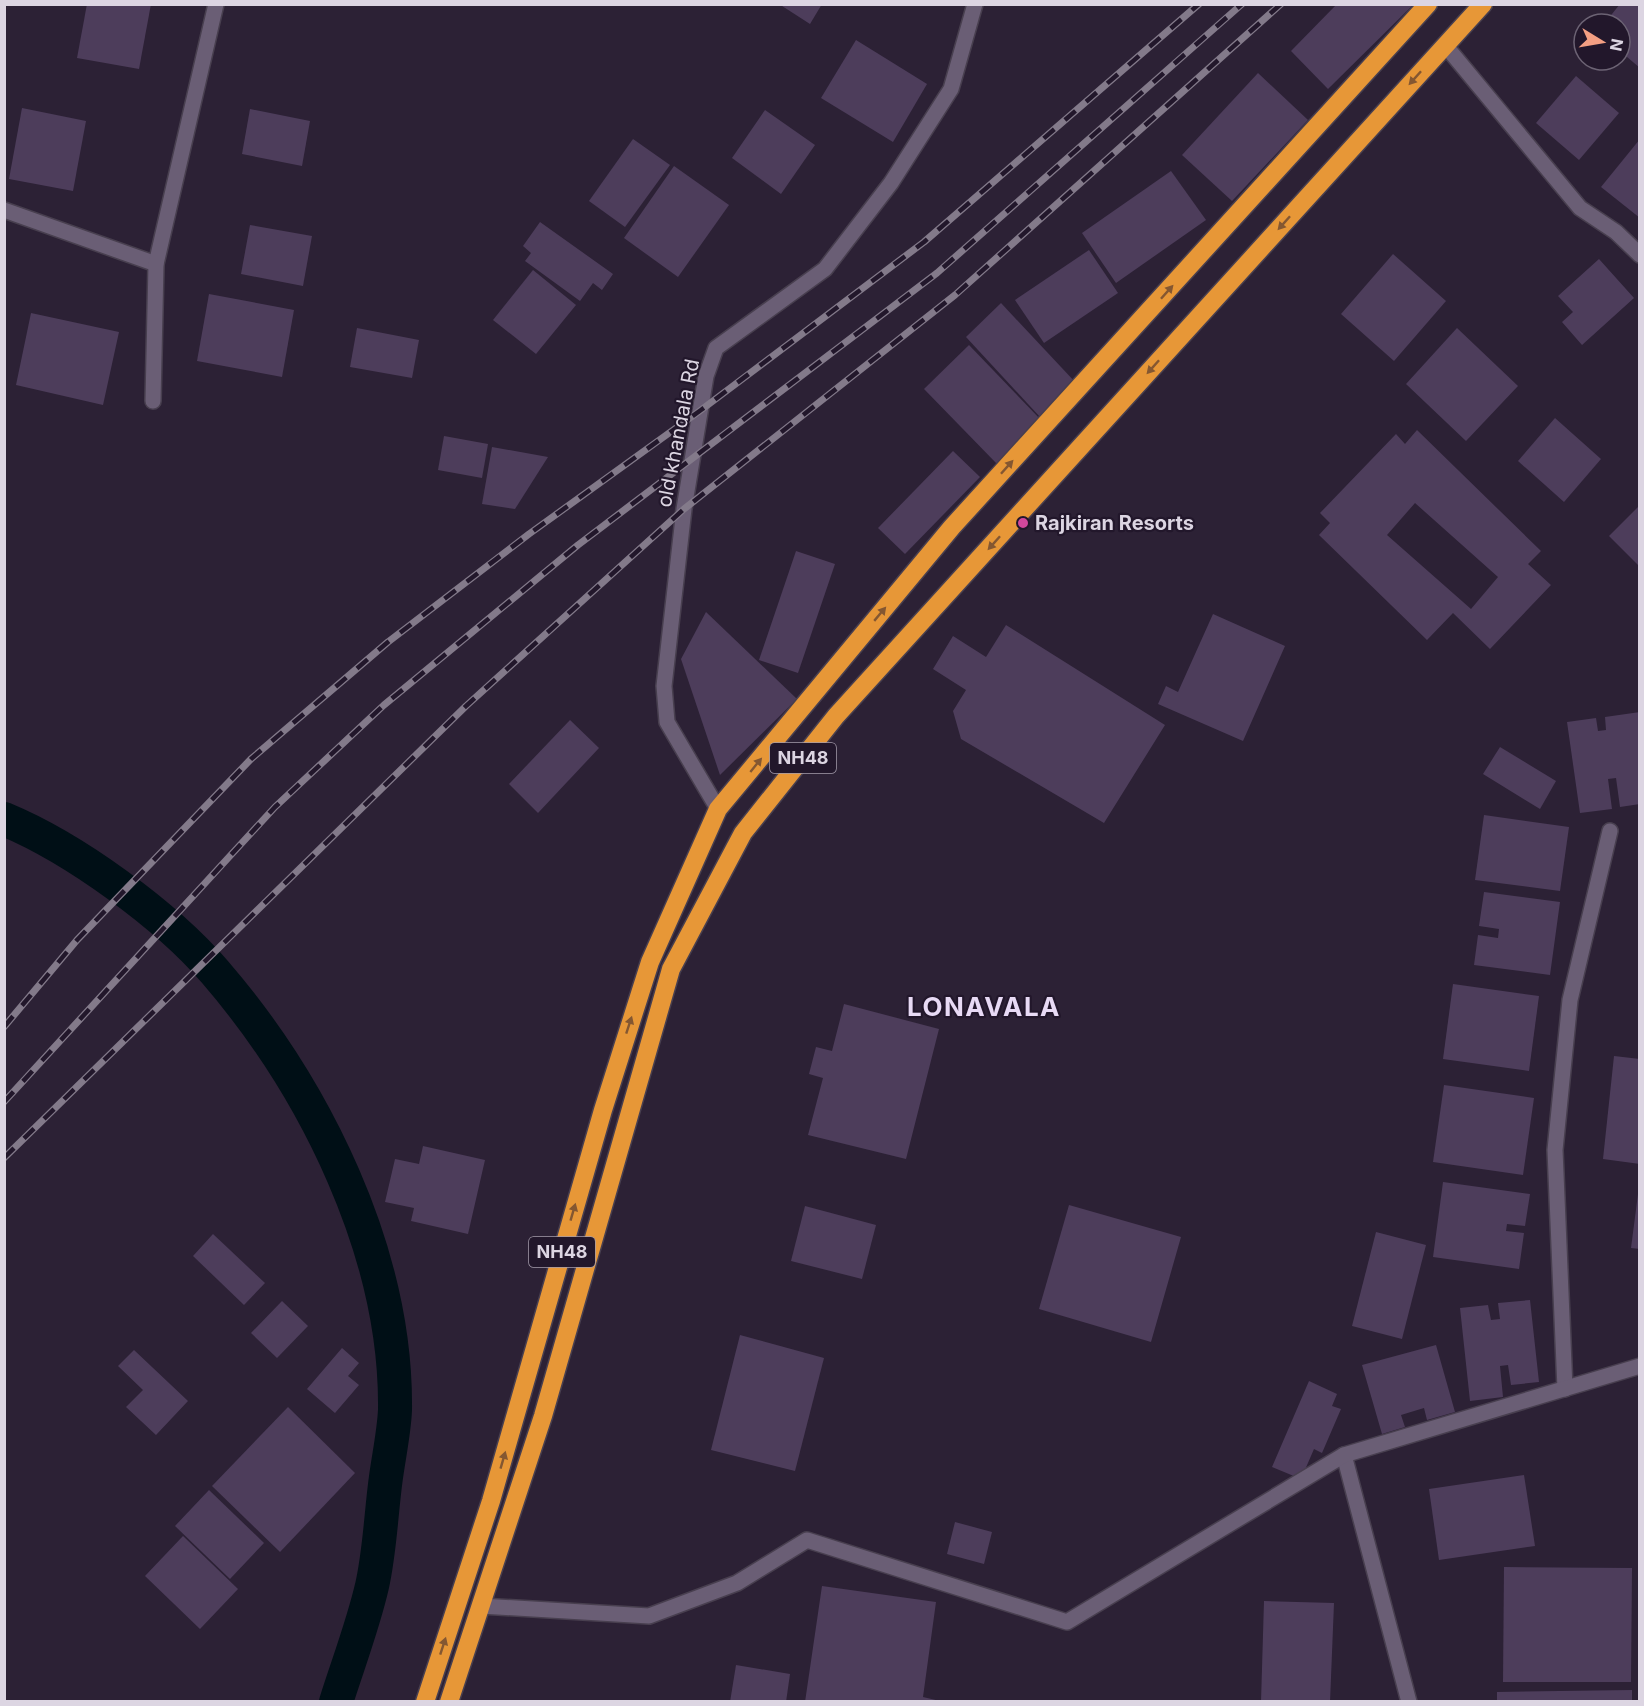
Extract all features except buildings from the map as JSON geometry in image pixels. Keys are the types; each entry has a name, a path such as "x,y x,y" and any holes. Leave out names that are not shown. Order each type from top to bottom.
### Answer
{"highway":[{"name":"NH48","path":"425,1701 491,1501 603,1110 650,962 718,809 952,528 1428,4"},
{"name":"NH48","path":"449,1701 543,1416 671,969 743,833 836,716 1483,4"}],"street":[{"path":"153,401 156,264 216,4"},
{"name":"old khandala Rd","path":"718,809 668,722 663,686 684,509 706,376 716,348 825,269 891,183 951,89 975,4"},
{"path":"1445,45 1580,208 1616,232 1640,255"},
{"path":"4,210 156,264"},
{"path":"1565,1389 1556,1150 1570,1000 1610,831"},
{"path":"481,1606 649,1616 736,1582 807,1540 1067,1622 1344,1455 1640,1366"},
{"path":"1344,1455 1409,1701"}],"waterway":[{"path":"4,819 60,847 117,885 171,928 215,972 252,1018 286,1067 316,1120 343,1176 365,1233 382,1292 392,1351 394,1427 375,1573 336,1702"}],"railway":[{"path":"4,1027 77,940 251,759 388,642 529,534 701,410 924,242 1199,4"},
{"path":"4,1102 275,807 384,705 578,545 937,273 1242,4"},
{"path":"4,1158 466,706 684,509 955,295 1281,4"}],"place":[{"name":"Rajkiran Resorts","path":"1023,523"}],"district":[{"name":"LONAVALA","path":"984,1007"}]}
